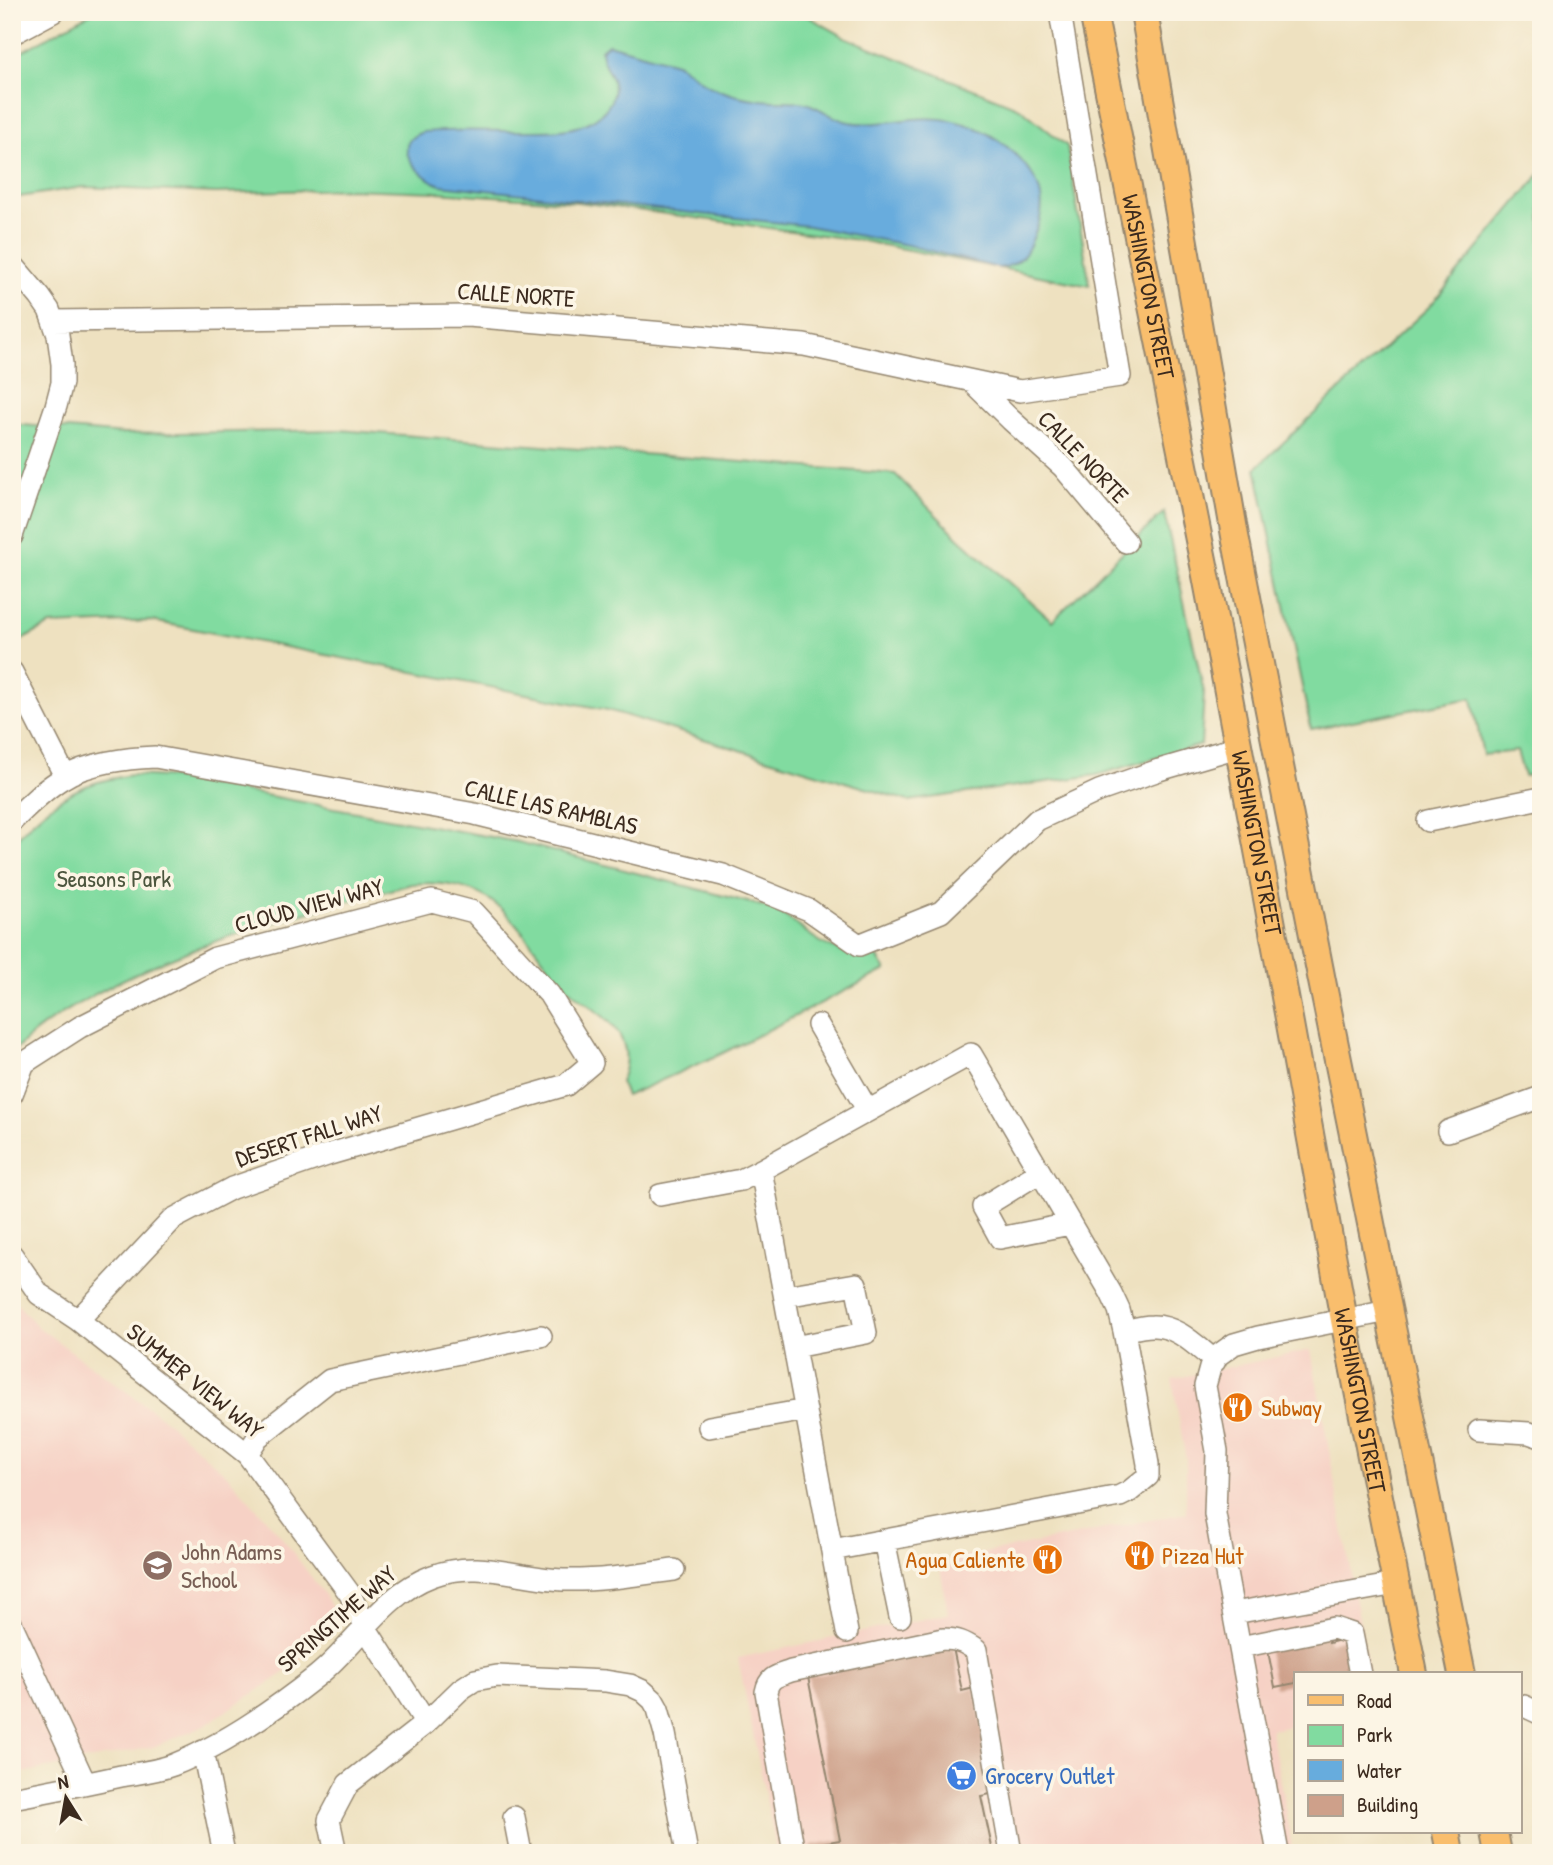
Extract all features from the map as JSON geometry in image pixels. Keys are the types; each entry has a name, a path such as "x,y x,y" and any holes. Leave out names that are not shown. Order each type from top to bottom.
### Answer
{"main road":[{"name":"WASHINGTON STREET","path":"1093,12 1203,565 1344,1320 1414,1672"},
{"name":"WASHINGTON STREET","path":"1144,12 1236,536 1462,1672"},
{"path":"1446,1834 1450,1853"},
{"path":"1494,1834 1498,1853"}],"street":[{"path":"12,34 54,12"},
{"name":"CALLE NORTE","path":"53,321 468,316 804,345 1020,391 1120,376 1060,12"},
{"path":"12,264 20,284 49,310 58,335 62,364 62,383 12,536"},
{"name":"CALLE NORTE","path":"971,381 1063,467 1126,541"},
{"path":"12,672 65,776"},
{"name":"CALLE LAS RAMBLAS","path":"12,821 65,776 117,760 155,757 475,814 723,875 809,910 859,945 941,912 1037,820 1099,791 1159,769 1238,747"},
{"path":"1428,821 1541,798"},
{"name":"CLOUD VIEW WAY","path":"12,1094 24,1062 80,1027 215,958 432,901 474,912 549,995 592,1063"},
{"path":"818,1025 868,1111"},
{"path":"660,1195 741,1180 971,1055 1111,1293 1124,1331 1148,1464 1148,1476 1141,1483 1120,1496 832,1550"},
{"name":"DESERT FALL WAY","path":"78,1320 173,1220 232,1188 330,1154 566,1085 592,1063"},
{"path":"1448,1131 1541,1097"},
{"path":"761,1170 847,1632"},
{"path":"1040,1172 983,1207 1000,1238 1070,1224"},
{"path":"12,1255 39,1294 78,1320"},
{"path":"785,1296 856,1284 866,1333 794,1347"},
{"path":"1278,1853 1216,1514 1216,1451 1205,1386 1217,1356 1234,1344 1388,1311"},
{"name":"SUMMER VIEW WAY","path":"78,1320 247,1454 351,1594 365,1628 426,1723"},
{"path":"1124,1331 1149,1326 1166,1327 1183,1336 1215,1361"},
{"path":"247,1454 258,1437 330,1380 541,1336"},
{"path":"709,1427 806,1410"},
{"path":"1479,1430 1529,1433 1541,1437"},
{"path":"884,1540 900,1617"},
{"name":"SPRINGTIME WAY","path":"12,1798 171,1766 203,1751 257,1720 320,1674 391,1602 413,1585 432,1576 491,1568 574,1580 674,1570"},
{"path":"1234,1613 1396,1584"},
{"path":"12,1625 85,1783"},
{"path":"1240,1647 1334,1628 1352,1634 1360,1672"},
{"path":"794,1853 766,1692 768,1683 774,1677 791,1671 943,1639 964,1641 976,1650 1012,1853"},
{"path":"336,1853 330,1820 348,1784 426,1723 461,1689 475,1680 497,1676 605,1681 630,1685 643,1691 659,1709 687,1853"},
{"path":"203,1751 224,1853"},
{"path":"514,1817 521,1853"}],"shaded area":[{"name":"John Adams School","path":"12,1298 38,1327 164,1419 227,1475 280,1535 333,1610 330,1632 317,1645 283,1674 205,1725 153,1747 12,1775"},
{"path":"1311,1350 1369,1672 1294,1672 1294,1725 1271,1730 1293,1853 777,1853 738,1658 948,1614 939,1562 1186,1513 1186,1460 1172,1379"}],"green space":[{"path":"93,12 800,12 845,37 1020,108 1067,146 1090,286 858,240 578,202 348,189 216,193 83,187 12,198 12,57"},
{"path":"1541,173 1541,773 1524,776 1517,751 1483,755 1472,698 1311,729 1256,468 1430,306"},
{"path":"12,424 124,434 339,430 895,474 959,538 1052,621 1164,512 1204,692 1201,745 1097,775 908,801 608,710 152,621 50,625 12,645"},
{"name":"Seasons Park","path":"131,775 167,777 518,842 774,909 827,945 847,952 876,955 886,970 721,1054 626,1096 620,1082 626,1059 620,1036 604,1017 561,981 498,906 468,889 440,884 412,884 244,931 163,961 123,979 65,1012 37,1031 12,1054 12,844 40,815 73,792 98,782"}],"water":[{"path":"608,44 676,63 711,87 737,96 801,102 849,122 873,123 930,118 963,123 978,129 1006,146 1029,170 1037,183 1041,210 1032,241 1020,260 1007,267 998,268 907,245 808,226 441,185 424,175 410,160 408,144 413,137 423,132 555,131 592,121 603,112 613,95 613,82 603,62 601,50"}],"building":[{"path":"1327,1633 1329,1643 1344,1639 1350,1672 1294,1672 1294,1683 1275,1687 1267,1646"},
{"path":"953,1648 962,1691 974,1688 995,1793 981,1796 993,1852 813,1853 811,1845 840,1840 808,1677"}],"place":[{"name":"Subway","path":"1238,1408"},
{"name":"Pizza Hut","path":"1139,1556"},
{"name":"Agua Caliente","path":"1048,1560"},
{"name":"John Adams School","path":"158,1566"},
{"name":"Grocery Outlet","path":"962,1776"}]}
